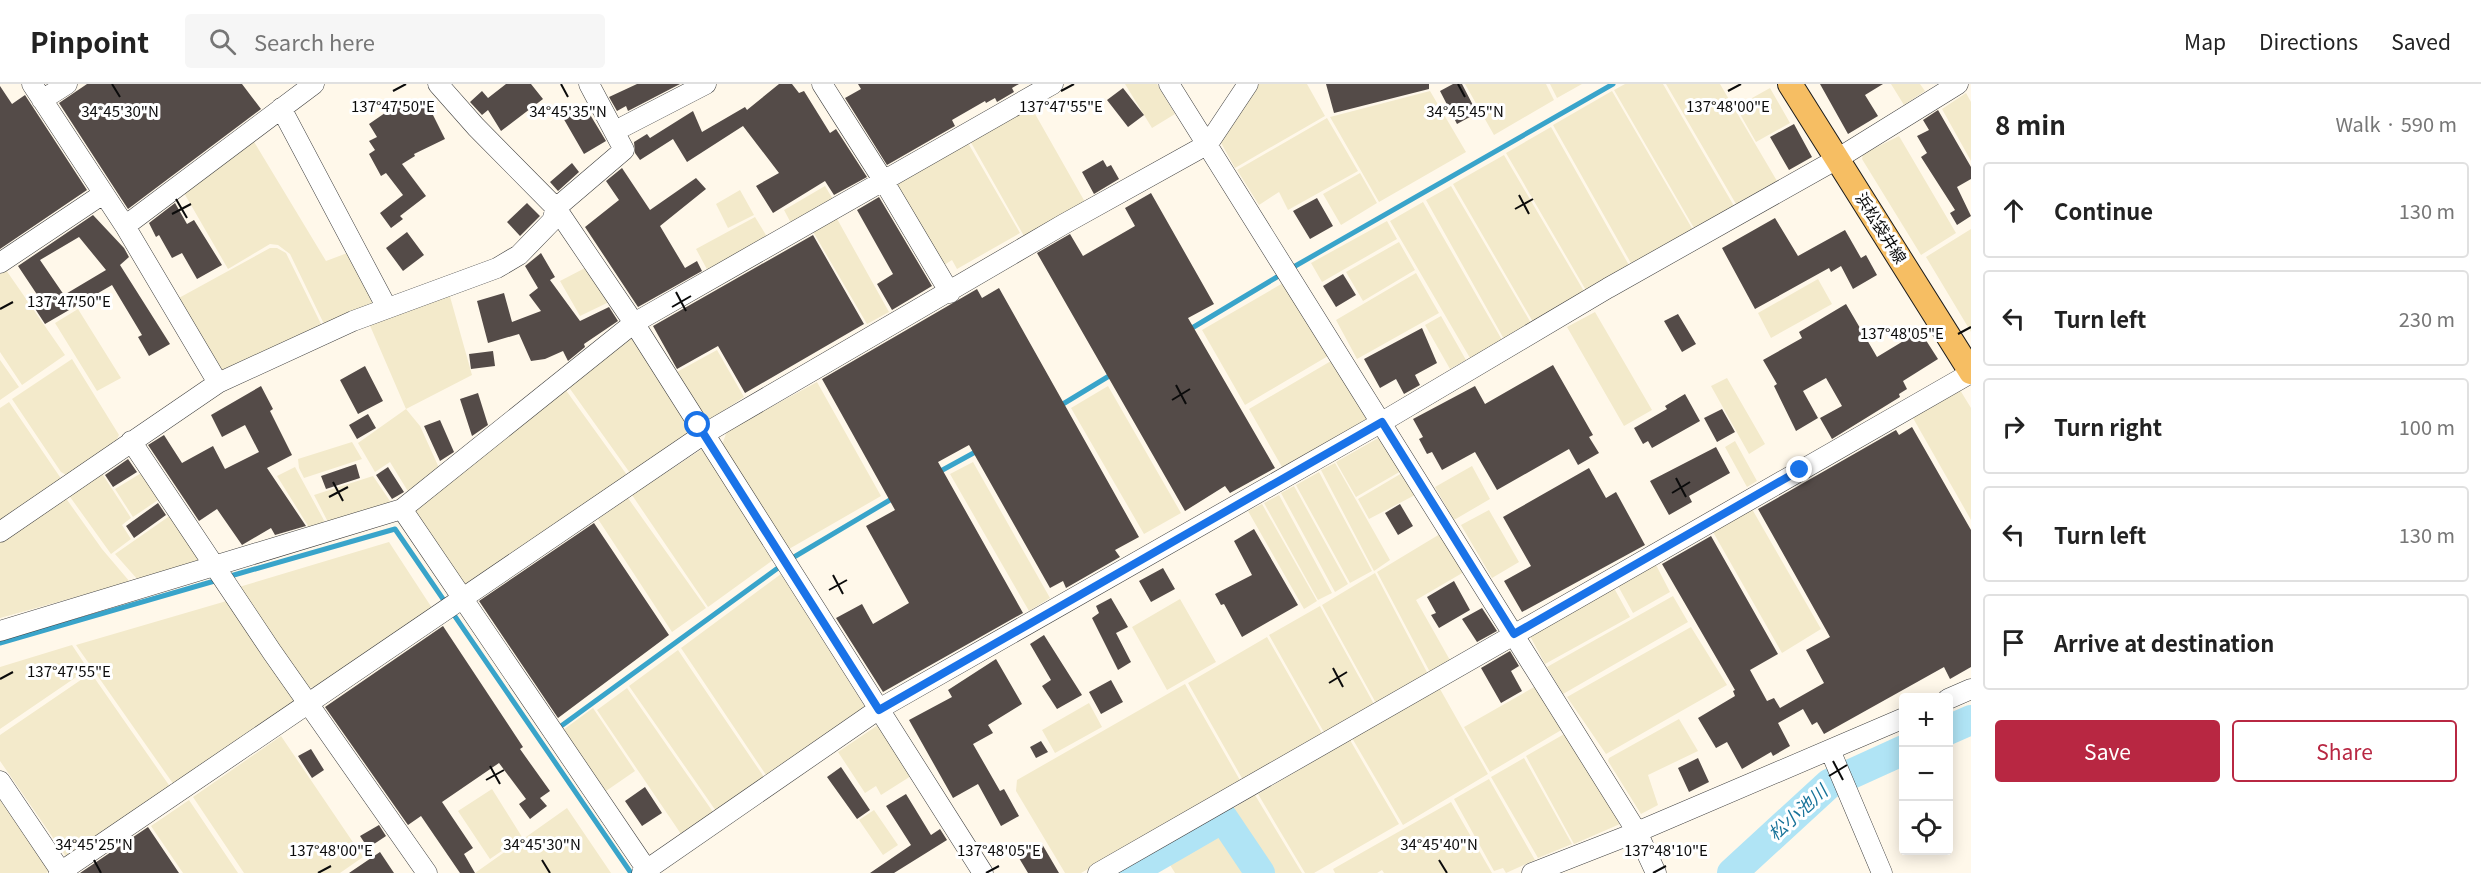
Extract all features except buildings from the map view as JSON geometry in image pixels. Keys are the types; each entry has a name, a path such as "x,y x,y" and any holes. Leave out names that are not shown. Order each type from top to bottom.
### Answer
{"main road":[{"name":"浜松袋井線","path":"1790,84 1971,372"}],"street":[{"path":"67,84 37,92 125,226 218,383"},
{"path":"125,226 314,84"},
{"path":"438,84 476,127 556,208 634,323 983,873"},
{"path":"0,532 218,383 387,308 509,262 552,221 556,208 624,150 589,84"},
{"path":"615,131 706,84"},
{"path":"822,84 884,180 950,293"},
{"path":"0,631 402,509 634,323 1053,84"},
{"path":"1169,84 1637,832 1656,873"},
{"path":"0,781 60,872 310,703 514,561 704,434 950,293 1064,224 1208,144 1248,84"},
{"path":"402,509 460,600 560,742 646,872 879,710 1382,422 1608,288 1838,159 1958,84"},
{"path":"281,108 387,308"},
{"path":"0,263 103,194"},
{"path":"1098,873 1971,372"},
{"path":"131,441 427,873"},
{"path":"1953,697 1971,689"},
{"path":"1532,873 1637,832 1839,767 1899,722"},
{"path":"1839,767 1882,873"}],"shaded area":[{"path":"1125,84 1157,84 1175,114 1152,128"},
{"path":"1259,84 1307,84 1325,116 1235,168 1220,141"},
{"path":"1465,84 1546,84 1554,100 1494,135"},
{"path":"1550,84 1582,84 1557,98"},
{"path":"1625,84 1663,84 1734,206 1694,228 1614,90"},
{"path":"1666,84 1720,84 1777,181 1736,204"},
{"path":"1891,84 1920,84 1925,91 1904,105"},
{"path":"1770,88 1790,123 1756,142 1736,107"},
{"path":"1430,91 1466,152 1379,202 1330,117"},
{"path":"1612,91 1693,230 1632,265 1553,125"},
{"path":"1966,93 1971,102 1971,161 1942,109"},
{"path":"1030,105 1085,202 1024,236 969,139"},
{"path":"1327,118 1358,171 1288,210 1279,192 1259,205 1237,170"},
{"path":"1551,127 1630,267 1587,292 1506,153"},
{"path":"1899,136 1956,233 1921,255 1862,159 1863,154"},
{"path":"253,140 326,261 350,252 377,303 325,326 290,254 278,245 270,244 228,269 184,193"},
{"path":"968,143 1020,233 957,269 952,260 941,267 894,186"},
{"path":"1504,155 1585,293 1533,322 1453,184"},
{"path":"1360,173 1377,203 1341,225 1323,194"},
{"path":"825,186 834,201 792,225 784,210"},
{"path":"1451,186 1531,323 1504,339 1426,200"},
{"path":"740,190 754,215 728,228 716,204"},
{"path":"1423,202 1502,340 1470,358 1390,221"},
{"path":"755,217 769,240 709,273 696,249"},
{"path":"836,217 889,312 867,324 812,230"},
{"path":"1387,221 1397,239 1322,282 1311,263"},
{"path":"1971,229 1971,332 1926,257"},
{"path":"1399,242 1415,270 1363,301 1346,272"},
{"path":"270,248 277,248 286,253 323,328 225,373 217,369 177,299"},
{"path":"585,268 609,302 580,316 560,281"},
{"path":"6,270 65,355 22,385 0,352 0,274"},
{"path":"1416,273 1439,313 1357,359 1336,320"},
{"path":"1818,279 1832,304 1771,338 1758,313"},
{"path":"1283,283 1328,356 1245,405 1202,330"},
{"path":"449,293 472,375 406,409 368,321"},
{"path":"78,309 121,378 97,391 55,323"},
{"path":"1595,312 1652,410 1624,426 1567,327"},
{"path":"1441,316 1466,360 1450,369 1425,325"},
{"path":"631,337 692,431 630,473 568,386"},
{"path":"717,350 744,397 711,419 706,419 675,373"},
{"path":"72,359 119,435 114,445 68,476 61,472 12,399"},
{"path":"0,360 19,387 0,400"},
{"path":"1331,361 1367,419 1282,467 1249,409"},
{"path":"1727,378 1765,444 1749,454 1711,386"},
{"path":"817,382 881,496 789,549 722,445 727,431"},
{"path":"1108,386 1181,513 1144,534 1071,408"},
{"path":"565,389 627,475 463,588 412,510"},
{"path":"1960,390 1971,408 1971,520 1913,418"},
{"path":"9,402 62,480 0,523 0,408"},
{"path":"406,409 420,426 440,470 409,493 390,462 375,472 358,443"},
{"path":"1380,437 1401,471 1356,497 1336,462"},
{"path":"1735,441 1757,481 1747,487 1725,447"},
{"path":"352,442 362,459 304,478 298,459"},
{"path":"702,449 773,560 708,607 632,495"},
{"path":"973,462 1050,598 1029,611 950,474"},
{"path":"1335,463 1390,560 1374,571 1321,470"},
{"path":"1472,466 1490,499 1454,520 1435,487"},
{"path":"295,467 326,524 310,529 277,476"},
{"path":"101,472 131,518 122,525 131,539 111,554 68,494"},
{"path":"143,472 161,498 133,517 115,489"},
{"path":"1319,472 1372,571 1350,583 1296,485"},
{"path":"1402,473 1415,495 1369,519 1358,499"},
{"path":"373,476 392,504 329,524 314,495"},
{"path":"1294,486 1348,584 1335,592 1281,493"},
{"path":"1279,495 1332,593 1318,600 1264,503"},
{"path":"65,497 102,549 130,582 0,618 0,541"},
{"path":"628,498 706,608 672,632 598,519"},
{"path":"1262,504 1317,601 1304,609 1248,511"},
{"path":"1752,509 1821,629 1782,653 1713,532"},
{"path":"1489,510 1519,562 1492,578 1461,525"},
{"path":"171,515 204,561 138,580 115,554"},
{"path":"1440,534 1464,572 1416,600 1451,662 1431,674 1377,572"},
{"path":"389,542 432,608 317,688 307,687 239,587"},
{"path":"1656,565 1670,592 1633,613 1618,586"},
{"path":"1375,573 1429,676 1377,705 1322,605"},
{"path":"781,574 865,707 766,775 681,648"},
{"path":"1614,588 1630,617 1545,664 1530,636"},
{"path":"1673,596 1688,622 1563,694 1547,667"},
{"path":"1180,599 1216,662 1167,690 1132,627"},
{"path":"230,600 298,700 174,785 76,645"},
{"path":"1320,606 1375,706 1325,734 1269,635"},
{"path":"1691,627 1727,685 1606,754 1567,697"},
{"path":"1267,637 1323,735 1243,780 1188,683"},
{"path":"72,645 88,669 0,729 0,667"},
{"path":"678,650 764,777 716,811 629,686"},
{"path":"91,673 171,788 67,858 0,761 0,735"},
{"path":"1185,684 1241,782 1081,873 1065,873 1016,791 1017,780"},
{"path":"1536,686 1563,729 1490,772 1464,727"},
{"path":"627,688 713,812 681,834 597,710"},
{"path":"1440,689 1488,774 1403,825 1352,738"},
{"path":"1089,703 1102,727 1055,753 1042,730"},
{"path":"593,708 635,771 606,791 563,730"},
{"path":"1679,719 1698,751 1648,775 1658,805 1641,814 1608,761 1609,758"},
{"path":"878,725 911,776 881,795 876,786 865,793 838,752"},
{"path":"1566,733 1620,824 1574,844 1526,756"},
{"path":"281,736 363,857 340,873 244,873 193,797"},
{"path":"1350,740 1399,824 1314,873 1305,873 1258,794"},
{"path":"1524,758 1572,844 1538,858 1491,777"},
{"path":"1489,779 1535,860 1506,873 1503,868 1494,871 1454,799"},
{"path":"492,789 522,837 490,859 458,811"},
{"path":"0,794 51,870 46,873 0,873"},
{"path":"1255,795 1302,873 1274,873 1232,809"},
{"path":"189,800 238,873 183,873 151,826"},
{"path":"1451,802 1492,873 1384,873 1382,870 1377,873 1335,873 1333,869"},
{"path":"567,808 611,873 475,873"},
{"path":"874,810 898,845 883,855 859,820"},
{"path":"1219,830 1248,873 1175,873 1167,860"}],"waterway":[{"path":"1290,269 1613,84"},
{"path":"1187,331 1282,274"},
{"path":"1058,407 1114,373"},
{"path":"937,473 979,450"},
{"path":"789,560 895,497"},
{"path":"227,577 395,529 631,873"},
{"path":"557,729 782,565"},
{"path":"0,643 218,580"},
{"name":"松小池川","path":"1953,728 1971,720"},
{"name":"松小池川","path":"1732,873 1829,784 1899,752"},
{"name":"松小池川","path":"1128,873 1223,818 1260,873"}],"route":[{"path":"698,425 879,710 1041,615 1382,422 1514,634 1800,470"}]}
